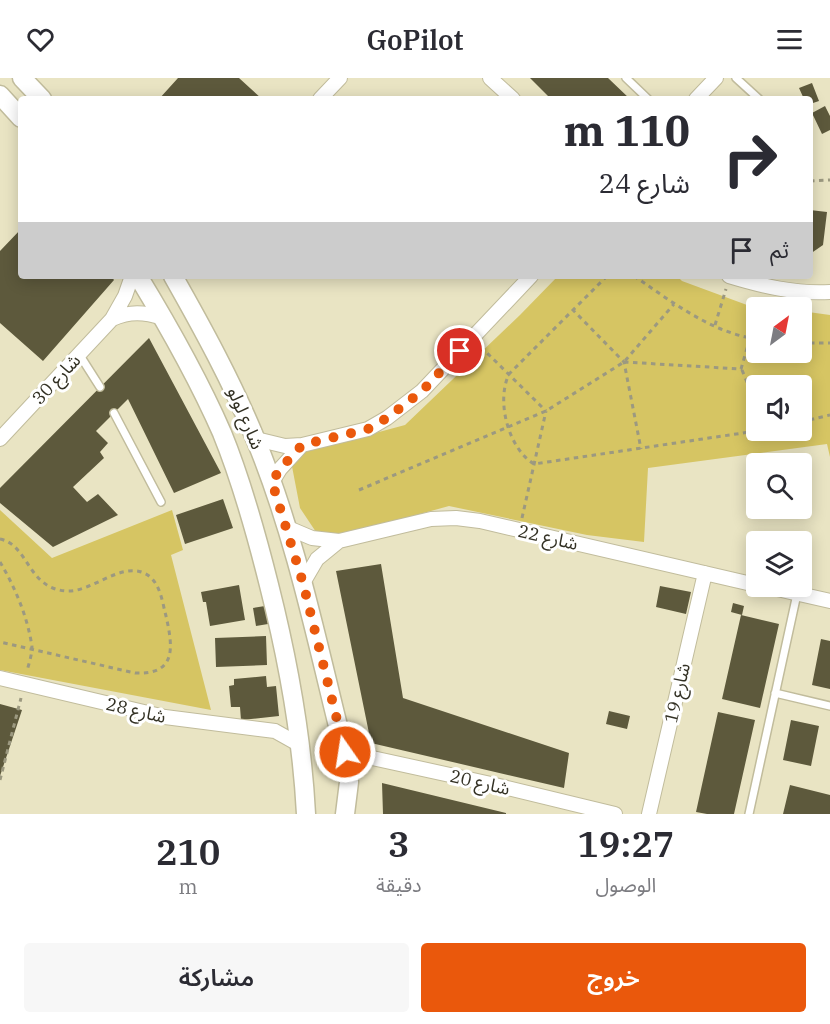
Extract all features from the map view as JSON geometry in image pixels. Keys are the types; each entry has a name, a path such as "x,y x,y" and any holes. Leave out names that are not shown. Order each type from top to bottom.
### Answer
{"street":[{"path":"22,78 39,96"},
{"path":"323,96 339,78"},
{"path":"490,78 510,96"},
{"path":"699,96 716,78"},
{"path":"1,98 18,115"},
{"name":"شارع 30","path":"0,439 112,319 125,296 131,279"},
{"name":"شارع لولو","path":"140,279 204,394 237,473 252,517 274,605 294,708 306,814"},
{"name":"شارع لولو","path":"175,279 233,387 272,482 303,583 345,752 349,782 345,814"},
{"path":"256,439 277,444 302,445 368,429 387,418 422,391 528,279"},
{"path":"740,279 772,288 817,293 830,292"},
{"path":"112,319 137,312 163,318"},
{"path":"272,482 285,462 302,445"},
{"name":"شارع 22","path":"286,527 312,538 339,542 430,519 456,518 480,521 746,583"},
{"name":"شارع 22","path":"303,583 317,559 339,542"},
{"name":"شارع 19","path":"650,814 705,573"},
{"path":"811,597 830,601"},
{"name":"شارع 28","path":"0,678 165,717 275,731 300,745"},
{"path":"275,731 286,721 294,708"},
{"name":"شارع 20","path":"345,752 615,814"}],"lane":[{"path":"626,78 645,96"},
{"path":"736,78 756,96"},
{"path":"79,354 100,387"},
{"path":"114,413 161,502"},
{"path":"748,814 796,597"},
{"path":"775,693 830,706"}],"path":[{"path":"813,181 830,180"},
{"path":"604,279 509,374 503,390 508,427 524,458 534,464 746,433"},
{"path":"638,279 674,304 715,325 746,337"},
{"path":"715,325 729,279"},
{"path":"359,490 546,411 624,362 674,304"},
{"path":"572,309 624,362 641,449"},
{"path":"473,338 546,411"},
{"path":"812,343 830,343"},
{"path":"746,352 741,369 746,381"},
{"path":"624,362 741,369"},
{"path":"519,531 546,411"},
{"path":"812,419 830,415"},
{"path":"0,539 13,546 40,582 54,589 68,592 83,589 133,570 145,573 155,581 160,593 172,646 169,659 160,669 148,674 0,642"},
{"path":"0,562 15,592 32,650 0,780"}],"shaded area":[{"path":"555,279 680,279 746,305 746,363 812,363 812,313 830,315 830,457 827,444 746,453 746,455 648,468 644,542 587,535 449,506 322,541 300,508 290,456 405,425"},
{"path":"0,510 52,558 172,510 183,550 171,555 211,710 0,670"}],"building":[{"path":"178,78 239,78 259,96 162,96"},
{"path":"530,78 608,78 627,96 548,96"},
{"path":"812,83 819,101 813,103 813,96 803,96 799,88"},
{"path":"825,106 830,116 830,130 822,134 813,112"},
{"path":"813,210 827,212 823,245 813,252"},
{"path":"18,232 18,279 114,280 43,361 0,323 0,251"},
{"path":"149,338 221,473 174,493 128,399 96,431 108,443 100,452 104,458 73,487 87,502 98,494 118,515 53,547 0,503 0,488"},
{"path":"223,499 233,528 185,544 176,515"},
{"path":"381,564 403,698 569,753 564,788 371,743 336,571"},
{"path":"239,585 245,620 210,626 206,602 203,602 201,592"},
{"path":"660,586 691,592 686,614 656,607"},
{"path":"733,603 744,606 742,615 731,612"},
{"path":"265,606 268,624 256,626 253,608"},
{"path":"741,615 779,624 760,708 722,699"},
{"path":"266,636 267,665 216,667 215,638"},
{"path":"821,639 830,641 830,689 812,685"},
{"path":"266,676 267,687 276,686 279,716 241,720 240,707 231,707 229,686 234,685 234,679"},
{"path":"0,704 22,710 0,776"},
{"path":"609,711 630,716 627,729 606,724"},
{"path":"718,712 755,720 734,814 696,812"},
{"path":"791,720 819,726 811,766 783,760"},
{"path":"382,783 506,813 506,814 383,814"},
{"path":"790,785 830,795 830,814 783,814"}],"route":[{"path":"345,752 303,583 272,482 290,456 302,445 368,429 387,418 422,391 460,351"}]}
